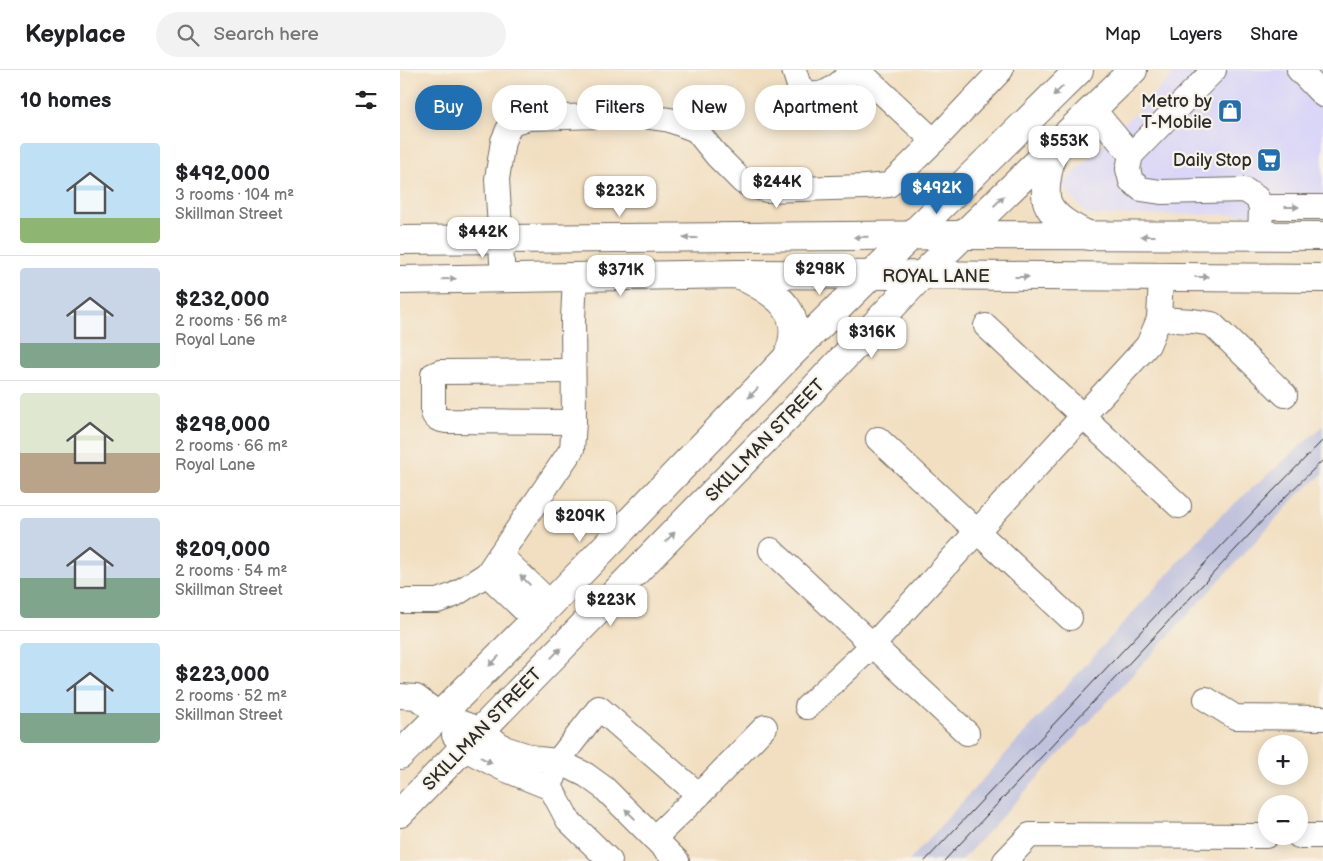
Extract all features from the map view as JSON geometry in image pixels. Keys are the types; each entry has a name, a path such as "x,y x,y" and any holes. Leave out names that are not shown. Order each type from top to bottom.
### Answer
{"main road":[{"path":"400,755 542,612 787,358 1079,70"},
{"name":"SKILLMAN STREET","path":"400,813 792,412 921,276 1133,70"},
{"path":"1053,148 1046,188 1048,205 1058,217 1089,236"},
{"path":"400,240 964,235 1323,236"},
{"path":"1269,278 1323,261"},
{"path":"738,274 766,288 782,300 791,314 794,330 793,344 787,358"},
{"name":"ROYAL LANE","path":"400,280 738,274 1323,278"}],"street":[{"path":"794,70 793,72 799,86 812,94 824,93 854,70"},
{"path":"858,70 934,141"},
{"path":"502,278 502,240 497,179 502,141 510,123 529,118 636,114 670,120 696,130 716,156 743,182 766,190 865,187 889,184 934,141 1001,70"},
{"path":"1214,70 1131,155 1128,169 1131,181 1141,189 1161,192 1244,190 1257,198 1261,207 1260,236"},
{"path":"1299,70 1323,95"},
{"path":"1093,109 1131,155"},
{"path":"1261,207 1323,207"},
{"path":"400,601 437,601 454,595 493,565 572,449 574,422 575,277"},
{"path":"807,707 873,645 1084,417 1148,344 1159,320 1161,277"},
{"path":"1159,320 1193,321 1212,324 1285,395"},
{"path":"986,326 1179,506"},
{"path":"573,371 440,372 433,375 432,393 434,416 438,420 574,422"},
{"path":"878,439 1070,618"},
{"path":"771,550 967,733"},
{"path":"493,565 542,612"},
{"path":"401,696 416,697 472,739 504,770 551,788 568,820 610,861"},
{"path":"1206,699 1235,717 1323,718"},
{"path":"551,788 558,762 598,708 699,795"},
{"path":"654,838 765,727"},
{"path":"472,739 538,759 558,762 586,775 604,788 677,861"},
{"path":"1005,861 1030,835 1258,836"},
{"path":"1308,836 1323,836"}],"shaded area":[{"path":"1178,70 1323,70 1323,214 1087,215 1062,185"},
{"path":"1323,426 1323,474 1298,495 961,861 909,861 1218,518"}],"tram line":[{"path":"925,861 1323,440"},
{"path":"944,861 1279,503 1323,460"}],"place":[{"name":"Metro by T-Mobile","path":"1230,111"},
{"name":"Daily Stop","path":"1269,160"}]}
